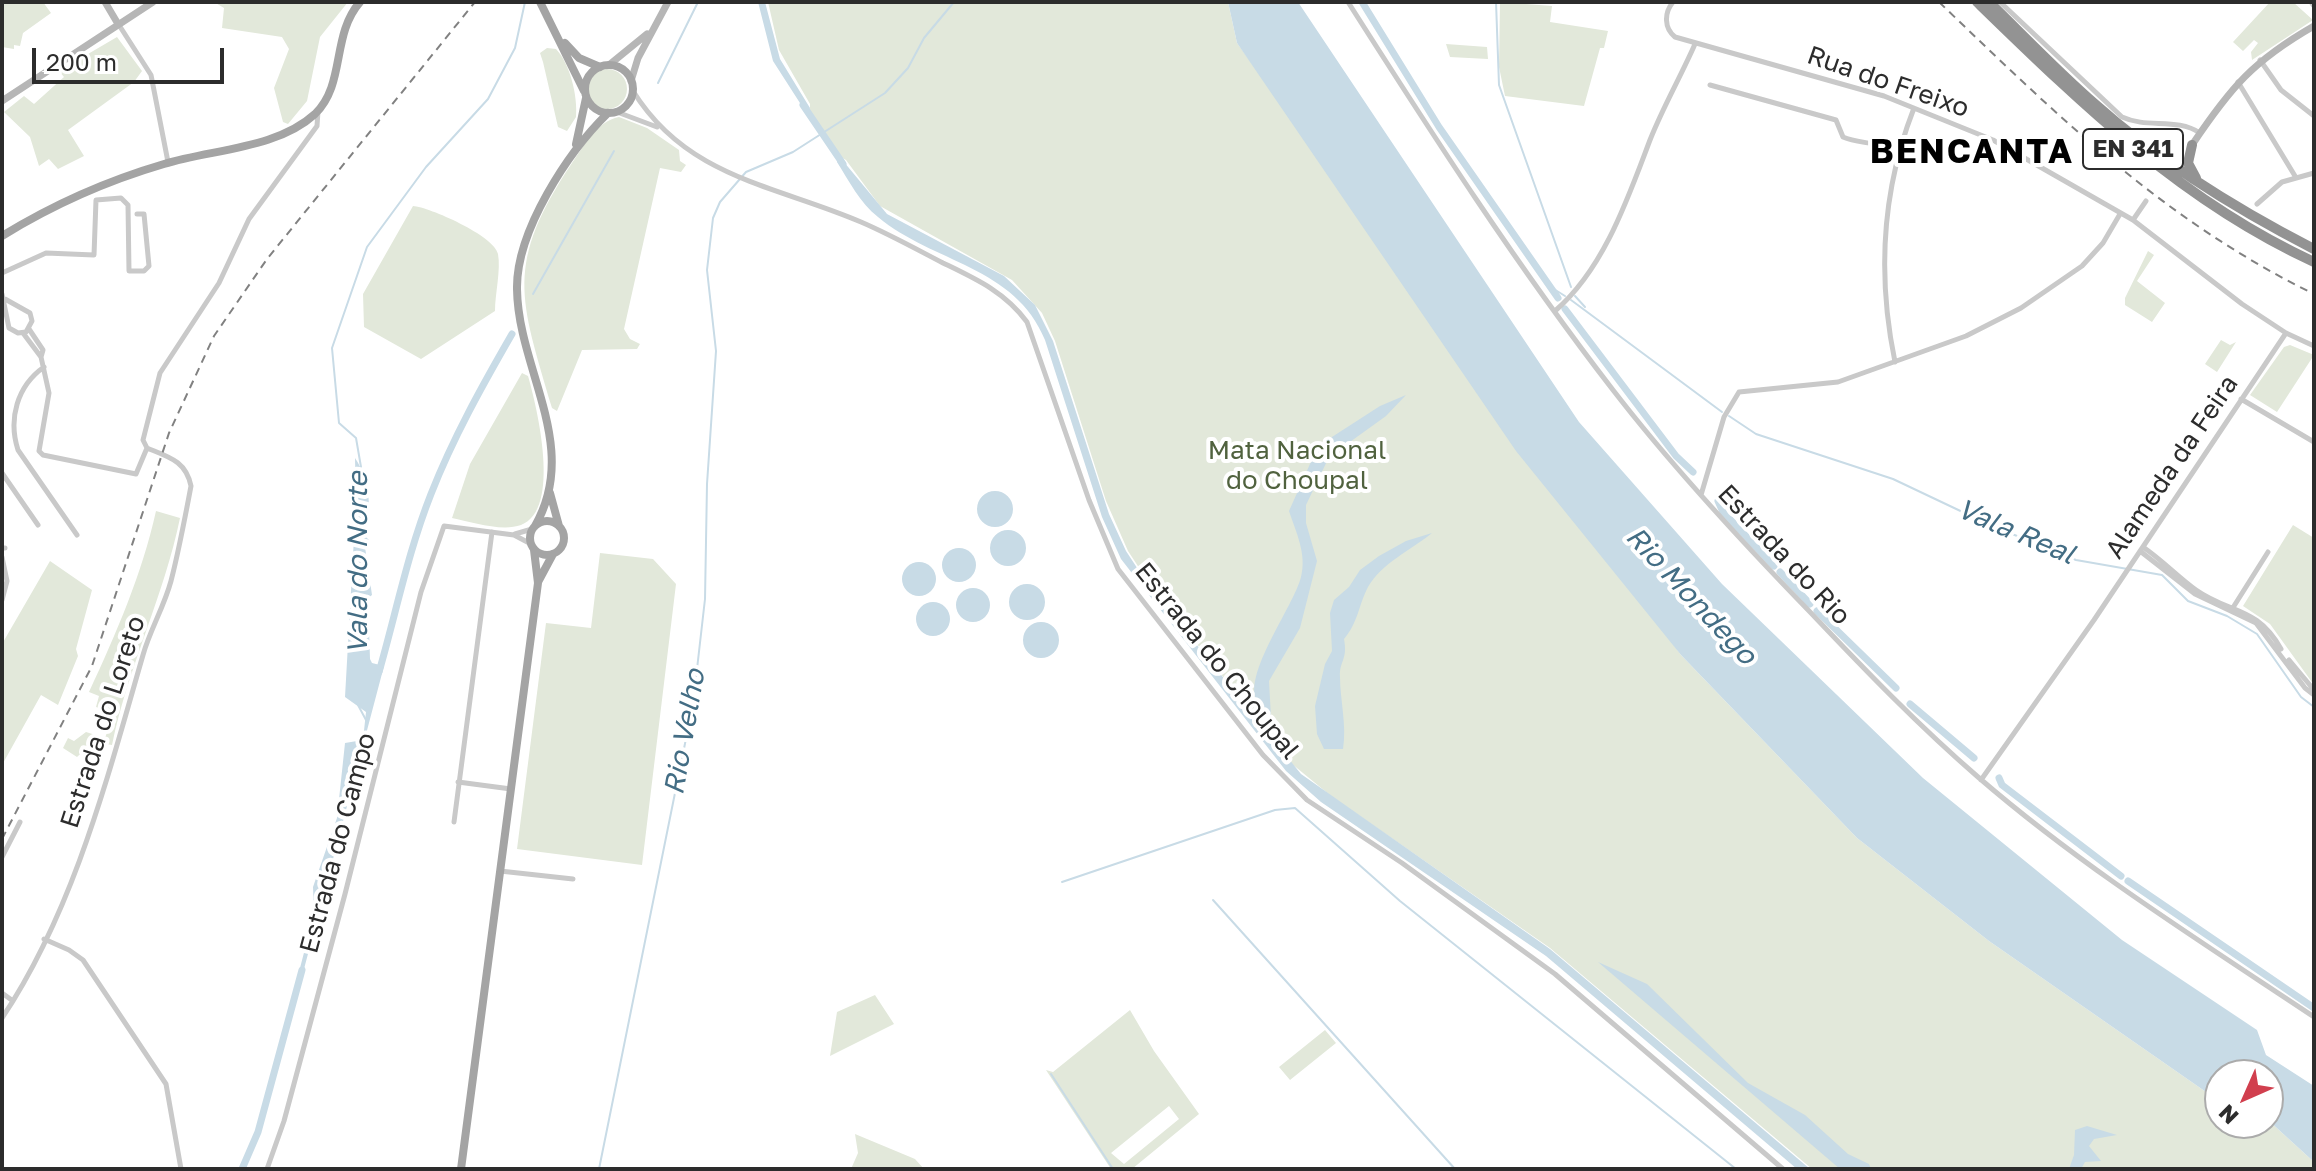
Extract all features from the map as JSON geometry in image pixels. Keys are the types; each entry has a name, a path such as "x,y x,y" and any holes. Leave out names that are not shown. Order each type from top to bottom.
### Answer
{"highway":[{"name":"EN 341","path":"1977,2 2088,110 2138,153 2224,214 2314,262"},
{"name":"EN 341","path":"1989,2 2094,104 2199,183"},
{"path":"2158,154 2178,158 2192,145"},
{"path":"2192,145 2188,163 2199,183 2270,227 2314,249"}],"main road":[{"path":"2,236 88,190 168,162 267,139 304,122 318,110 332,89 346,24 360,2"},
{"path":"540,2 585,95 597,110 612,112"},
{"path":"538,583 563,542 550,491 551,429 529,351 517,290 521,256 534,222 575,149 612,112 628,104 633,91 631,81 620,68 579,58 559,38"},
{"path":"575,149 588,77 605,66"},
{"path":"461,1169 538,583 532,547 534,527 550,491"},
{"path":"534,527 550,522 559,527"},
{"path":"532,547 553,554"}],"street":[{"path":"105,2 151,75 168,162"},
{"path":"2,101 153,2"},
{"path":"631,81 651,30 668,2"},
{"name":"Estrada do Rio","path":"1348,2 1440,145 1614,391 1701,495 1903,710 1981,780 2131,894 2314,1017"},
{"name":"Rua do Freixo","path":"1673,2 1666,14 1670,33 1695,44 1869,91 2041,165 2133,220 2286,333 2314,346"},
{"path":"2000,2 2122,117 2138,124 2186,125 2200,133"},
{"path":"2192,145 2238,82 2260,60 2314,26"},
{"path":"605,66 651,30"},
{"path":"1555,311 1584,282 1601,250 1642,166 1649,141 1695,44"},
{"path":"2260,60 2281,90 2314,116"},
{"path":"2238,82 2295,176"},
{"path":"1710,85 1836,120 1843,137 1854,142 1876,143 1896,155"},
{"name":"Estrada do Choupal","path":"633,91 661,129"},
{"path":"1895,362 1887,323 1884,263 1888,194 1896,155 1914,108"},
{"path":"23,333 41,357 49,393 39,451 43,455 136,474 147,448 143,440 158,377 217,286 249,219 320,119 318,110"},
{"name":"Estrada do Choupal","path":"612,112 661,129 730,176 861,222 984,283 1011,301 1027,322 1089,500 1118,569 1263,755 1307,800 1402,863 1555,974 1783,1169"},
{"path":"1885,153 1896,155"},
{"path":"2257,204 2295,176 2314,173"},
{"path":"2,273 46,253 94,255 96,200 121,198 128,205 129,271 144,271 149,266 147,223 144,214 137,214"},
{"path":"2133,220 2146,201"},
{"path":"1701,495 1724,417 1742,390 1838,382 1966,336 2035,300 2089,260 2120,214"},
{"path":"4,296 6,324 15,333 29,329"},
{"path":"4,296 30,313 29,329 43,350 41,357"},
{"name":"Alameda da Feira","path":"1981,780 2286,333"},
{"path":"44,367 30,377 21,391 14,435 18,450 77,535"},
{"path":"2241,399 2314,442"},
{"name":"Estrada do Loreto","path":"2,1018 44,939 81,857 115,756 144,651 170,582 191,486 181,463 147,448"},
{"path":"2,473 38,525"},
{"name":"Estrada do Campo","path":"267,1169 284,1121 345,894 421,592 444,526 492,532"},
{"path":"514,535 534,527"},
{"path":"454,822 492,532 514,535 532,547"},
{"path":"2141,549 2199,592 2234,606 2264,624 2314,692"},
{"path":"2141,549 2195,594 2256,623 2297,679 2314,692"},
{"path":"2234,606 2268,552"},
{"path":"2,557 7,571 2,600"},
{"path":"2,579 7,571"},
{"path":"458,782 511,789"},
{"path":"2,857 20,822"},
{"path":"500,871 573,879"},
{"path":"44,939 83,960 166,1084 181,1169"},
{"path":"2,993 13,1001"}],"green space":[{"path":"2,2 43,2 51,13 23,33 20,46 14,45 14,49 2,47"},
{"path":"214,2 348,2 320,37 307,101 288,124 283,122 274,88 289,49 282,37 222,28 224,8"},
{"name":"Mata Nacional do Choupal","path":"768,2 1228,2 1237,43 1681,655 1857,838 1989,941 2204,1091 2204,1139 2284,1139 2284,1135 2314,1162 2314,1169 1812,1169 1550,948 1331,796 1292,764 1151,586 1128,551 1106,501 1055,341 1042,313 1012,280 880,206 846,160 839,156 810,111 810,104 779,50"},
{"path":"1500,2 1552,6 1550,22 1608,31 1604,48 1600,48 1584,106 1505,96 1499,67"},
{"path":"2270,2 2293,2 2313,20 2252,60 2251,52 2258,43 2254,40 2243,51 2233,42"},
{"path":"117,37 142,71 134,82 68,130 84,156 58,169 49,159 39,166 30,137 4,112 24,96 34,104 64,77 59,71"},
{"path":"1446,44 1487,47 1488,59 1450,57"},
{"path":"547,48 556,49 561,55 572,81 576,117 567,131 558,127 540,53"},
{"path":"607,69 621,75 627,89 621,103 607,109 593,103 587,89 593,75"},
{"path":"619,117 647,128 679,150 680,161 686,165 681,172 660,168 624,329 630,339 640,344 637,349 582,350 557,411 552,408 526,309 524,282 527,256 550,198 572,163 604,123"},
{"path":"413,206 474,231 494,247 499,260 495,311 421,359 364,327 363,294"},
{"path":"2148,251 2154,255 2137,281 2165,303 2152,322 2125,305 2125,298"},
{"path":"2221,340 2230,345 2236,342 2217,372 2205,364"},
{"path":"2290,345 2314,355 2277,412 2250,395 2284,347"},
{"path":"522,373 528,376 541,433 544,479 541,500 533,516 513,527 486,526 452,518 470,464"},
{"path":"156,511 180,518 112,745 93,742 77,757 63,748 68,738 74,741 86,732 105,738 114,713 96,707 99,696 89,692 127,603"},
{"path":"2293,525 2314,538 2314,685 2270,624 2243,606"},
{"path":"600,553 653,559 676,584 642,865 517,849 546,623 591,628"},
{"path":"50,561 92,590 76,649 78,656 58,705 41,695 2,765 2,644"},
{"path":"875,995 894,1024 830,1056 837,1012"},
{"path":"1130,1010 1154,1051 1199,1114 1132,1169 1111,1169 1046,1070 1053,1072","holes":["1169,1106 1179,1119 1124,1164 1111,1153"]},
{"path":"1325,1030 1336,1043 1290,1080 1279,1067"},
{"path":"855,1134 915,1159 924,1169 851,1169 858,1153"}],"water":[{"path":"758,2 765,2 780,59 810,108 807,114 773,61"},
{"name":"Rio Mondego","path":"1228,2 1298,2 1579,422 1722,584 1923,778 2122,940 2257,1030 2266,1055 2272,1059 2204,1059 2204,1091 1989,941 1857,838 1681,655 1516,451 1237,43"},
{"path":"839,156 887,214 1004,276 1035,305 1053,341 1109,514 1126,551 1147,583 1301,774 1550,949 1810,1169 1797,1169 1546,956 1321,802 1286,771 1121,559 1102,517 1045,340 1031,315 1014,296 993,281 923,245 878,217 850,184 837,162"},
{"path":"1406,395 1386,416 1329,457 1306,505 1306,523 1317,561 1300,628 1269,681 1271,717 1257,703 1254,691 1262,659 1301,577 1302,552 1289,511 1318,446 1380,406"},
{"path":"355,458 368,496 366,537 369,540 365,547 372,595 368,598 370,659 372,663 384,666 304,969 300,968 314,914 313,887 337,818 345,743 363,740 366,712 345,697 356,502"},
{"path":"995,491 1008,496 1013,509 1008,522 995,527 982,522 977,509 982,496"},
{"path":"1008,530 1021,535 1026,548 1021,561 1008,566 995,561 990,548 995,535"},
{"path":"1432,533 1389,564 1368,587 1344,639 1340,677 1343,749 1324,749 1317,734 1315,706 1325,664 1332,651 1330,613 1334,600 1349,587 1360,570 1379,556 1406,541"},
{"path":"959,548 971,553 976,565 971,577 959,582 947,577 942,565 947,553"},
{"path":"919,562 931,567 936,579 931,591 919,596 907,591 902,579 907,567"},
{"path":"1027,584 1040,589 1045,602 1040,615 1027,620 1014,615 1009,602 1014,589"},
{"path":"973,588 985,593 990,605 985,617 973,622 961,617 956,605 961,593"},
{"path":"933,602 945,607 950,619 945,631 933,636 921,631 916,619 921,607"},
{"path":"1041,622 1054,627 1059,640 1054,653 1041,658 1028,653 1023,640 1028,627"},
{"path":"1598,962 1647,984 1748,1083 1805,1115 1848,1154 1869,1164 1871,1169 1840,1169"},
{"path":"2284,1067 2314,1086 2314,1162 2284,1135"},
{"path":"2087,1126 2117,1135 2094,1139 2089,1146 2101,1161 2085,1162 2081,1169 2069,1169 2074,1155 2075,1130"}],"waterway":[{"name":"Vala do Norte","path":"361,467 356,438 339,423 332,348 367,247 426,167 488,99 515,48 525,2"},
{"path":"658,83 698,2"},
{"name":"Rio Velho","path":"599,1169 693,704 705,599 707,484 716,351 707,270 713,218 720,202 746,172 793,152 885,93 908,68 924,38 954,2"},
{"path":"1362,2 1439,127 1558,298"},
{"path":"1496,2 1499,85 1571,287"},
{"path":"803,105 843,164"},
{"path":"533,294 614,151"},
{"name":"Vala Real","path":"1549,286 1565,296"},
{"path":"1575,296 1585,307"},
{"name":"Vala Real","path":"1571,300 1722,412"},
{"path":"1565,309 1676,456 1693,472"},
{"path":"379,672 409,560 431,494 458,432 512,334"},
{"name":"Vala Real","path":"1729,416 1756,434 1893,479 1990,525 2076,560 2162,575 2188,601 2227,616 2257,634 2301,697 2314,707"},
{"path":"1718,501 1723,512 1774,566"},
{"path":"1780,572 1810,604"},
{"path":"1817,611 1896,688"},
{"path":"1910,704 1974,758"},
{"name":"Vala do Norte","path":"358,705 366,720"},
{"path":"1999,778 2002,785 2121,876"},
{"path":"1062,882 1275,810 1295,808 1400,901 1736,1169"},
{"path":"2128,881 2314,1008"},
{"path":"1213,900 1455,1169"},
{"name":"Vala do Norte","path":"242,1169 258,1132 302,970"},
{"path":"1051,1074 1113,1169"}],"railway":[{"path":"2,839 92,666 169,433 214,336 267,259 475,2"},
{"path":"1939,2 2027,86 2161,199 2259,265 2314,294"}],"district":[{"name":"BENCANTA","path":"1972,152"}]}
